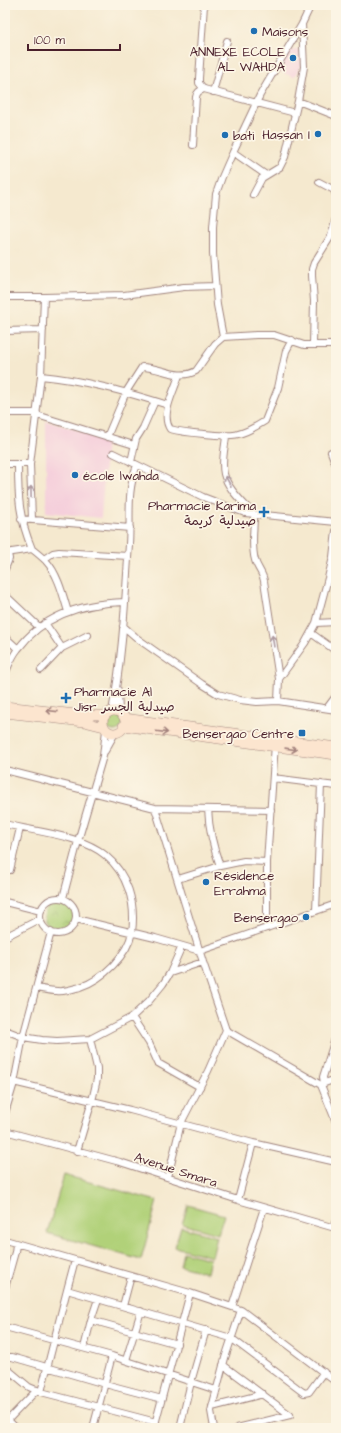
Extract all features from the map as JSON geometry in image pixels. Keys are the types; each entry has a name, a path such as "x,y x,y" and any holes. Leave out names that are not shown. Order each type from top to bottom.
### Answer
{"street":[{"path":"204,5 199,78 199,83 204,90"},
{"path":"223,337 216,305 213,254 216,194 232,152 256,103 302,24 311,5"},
{"path":"253,195 256,187 266,175 280,166 285,157 304,67 302,24"},
{"path":"213,92 227,41"},
{"path":"193,145 196,97 200,90 295,113"},
{"path":"298,101 336,116"},
{"path":"232,152 266,175"},
{"path":"319,182 335,190"},
{"path":"313,345 314,301 312,269 314,263 331,236 336,218"},
{"path":"5,297 124,294 184,287 215,286"},
{"path":"32,519 30,464 41,376 44,297"},
{"path":"5,332 43,330"},
{"path":"107,436 126,392 142,367 179,375 192,373 196,371 223,337 269,335 304,344 336,345"},
{"path":"179,375 168,405 168,423 170,429 183,432 226,436 248,431 265,421 278,388 286,351 292,340"},
{"path":"41,376 68,379 126,392 168,405"},
{"path":"5,714 84,722 108,730 121,730 116,717 130,528 129,501 133,476 134,445 155,401"},
{"path":"5,413 37,414 134,445"},
{"path":"226,436 223,462 224,475 234,492 254,515 255,561 263,575 264,581 279,679 278,701"},
{"path":"331,452 336,465"},
{"path":"113,453 220,504 245,513 336,522"},
{"path":"5,464 30,464"},
{"path":"18,465 18,494 22,519 32,549 44,559 53,572 68,612"},
{"path":"22,519 130,528"},
{"path":"279,679 311,633 316,623 333,557 336,531"},
{"path":"5,569 9,559 6,553 32,549"},
{"path":"44,559 49,555 59,552 128,556"},
{"path":"5,595 39,627"},
{"path":"5,674 18,649 45,622 88,605 106,602 125,602"},
{"path":"45,622 62,648"},
{"path":"316,623 336,622"},
{"path":"123,626 138,639 218,694 246,701 278,701 336,710"},
{"path":"311,633 336,651"},
{"path":"41,670 62,648 88,635"},
{"path":"5,637 18,649"},
{"path":"328,708 336,696"},
{"path":"5,706 116,717 276,742 336,755"},
{"path":"63,898 103,756 108,730 103,721 116,717"},
{"path":"276,742 336,747"},
{"path":"267,928 268,862 276,742"},
{"path":"5,770 155,808 271,810"},
{"path":"273,778 336,786"},
{"path":"316,911 320,784"},
{"path":"155,808 226,1030 182,1123 168,1177"},
{"path":"208,809 211,838 220,866"},
{"path":"5,824 78,841 93,846 106,855 117,867 127,883 132,898 132,932 127,945 110,970 98,979 70,990 57,992 36,988"},
{"path":"10,870 20,828"},
{"path":"178,879 244,860 268,862"},
{"path":"52,898 63,898 68,900 75,908 76,919 70,930 57,934 44,927 40,919 41,911 43,906 52,898"},
{"path":"5,902 41,911"},
{"path":"76,919 132,932 200,952 336,904"},
{"path":"5,937 40,919"},
{"path":"5,1113 14,1083 23,1036 51,932"},
{"path":"5,1030 23,1036 57,1041 90,1039 132,1017 149,1001 170,973 182,946"},
{"path":"170,973 204,962"},
{"path":"132,1017 149,1043 158,1063 200,1087"},
{"path":"226,1030 322,1084 336,1079"},
{"path":"336,1036 322,1084 336,1122"},
{"path":"77,1151 92,1101 98,1074 90,1039"},
{"path":"5,1080 336,1162"},
{"name":"Avenue Smara","path":"5,1130 120,1162 264,1208 335,1228 336,1222"},
{"path":"238,1200 253,1142"},
{"path":"232,1307 264,1208"},
{"path":"5,1240 190,1293 241,1310 336,1382"},
{"path":"5,1288 16,1244"},
{"path":"16,1428 6,1418 39,1391 48,1368 76,1260"},
{"path":"123,1306 131,1276"},
{"path":"67,1290 231,1338 304,1393 309,1392 324,1372"},
{"path":"5,1367 30,1387 39,1391 99,1407 155,1425 190,1293"},
{"path":"84,1348 98,1299"},
{"path":"214,1428 211,1416 212,1407 231,1338 241,1310"},
{"path":"126,1360 141,1311"},
{"path":"91,1320 177,1344"},
{"path":"5,1327 126,1360 216,1390"},
{"path":"180,1428 206,1330"},
{"path":"93,1428 112,1356"},
{"path":"5,1357 12,1357 162,1399"},
{"path":"223,1365 290,1416 237,1428"},
{"path":"212,1407 263,1394"}],"shaded area":[{"name":"ANNEXE ECOLE AL WAHDA","path":"290,50 300,50 302,65 294,77 278,71"},
{"name":"école lwahda","path":"46,421 107,438 101,518 46,512"}],"green space":[{"path":"114,713 120,716 123,722 120,728 114,731 108,728 105,722 108,716"},
{"path":"59,901 69,906 74,916 69,926 59,931 49,926 44,916 49,906"},
{"path":"64,1175 157,1201 141,1260 47,1233"},
{"path":"188,1205 224,1215 218,1234 182,1224"},
{"path":"181,1227 217,1237 212,1257 175,1247"},
{"path":"183,1252 210,1259 207,1273 180,1266"}],"place":[{"name":"Maisons","path":"254,31"},
{"name":"ANNEXE ECOLE AL WAHDA","path":"293,58"},
{"name":"Hassan I","path":"318,134"},
{"name":"bati","path":"225,135"},
{"name":"école lwahda","path":"75,475"},
{"name":"Pharmacie Karima صيدلية كريمة","path":"264,512"},
{"name":"Pharmacie Al Jisr صيدلية الجسر","path":"66,698"},
{"name":"Bensergao Centre","path":"302,733"},
{"name":"Résidence Errahma","path":"206,882"},
{"name":"Bensergao","path":"306,917"}]}
